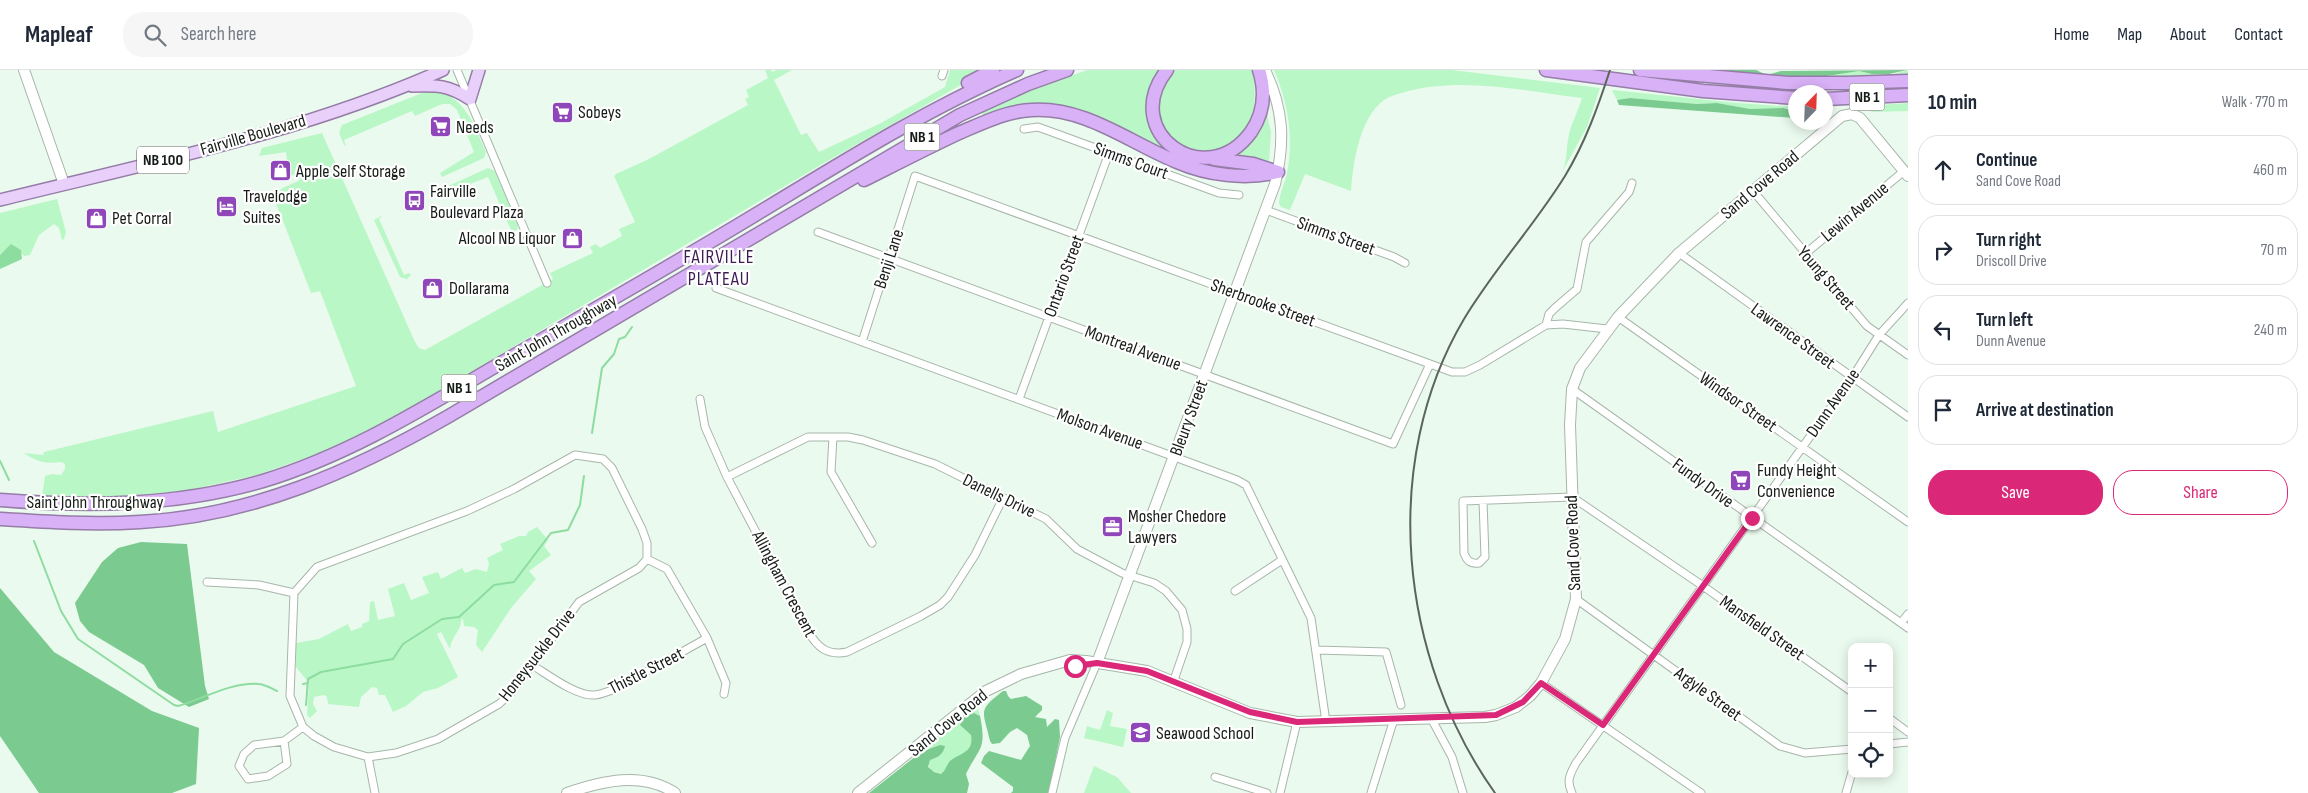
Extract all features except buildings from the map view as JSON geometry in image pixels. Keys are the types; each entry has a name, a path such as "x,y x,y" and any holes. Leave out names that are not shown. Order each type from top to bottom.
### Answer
{"highway":[{"path":"875,142 948,94 993,70"},
{"name":"Saint John Throughway","path":"0,500 103,505 177,499 262,481 322,460 376,435 685,257 875,142 952,99 1017,70"},
{"name":"Saint John Throughway","path":"0,519 91,523 142,522 180,518 266,500 325,479 405,440 960,115 1028,84 1067,70"},
{"path":"1168,70 1159,82 1153,100 1153,117 1159,134 1172,148 1180,153 1194,157 1253,164 1278,172"},
{"path":"1209,158 1233,150 1254,128 1263,99 1259,70"},
{"path":"1546,70 1703,91 1788,97"},
{"name":"NB 1","path":"1640,70 1798,83 1908,81"},
{"name":"NB 1","path":"1833,99 1908,95"},
{"path":"785,219 937,143 989,120 1022,111 1052,110 1076,115 1099,123 1172,160 1199,170 1247,176 1260,176 1278,172"}],"main road":[{"name":"Fairville Boulevard","path":"0,200 250,137 322,116 406,87 443,70"},
{"path":"406,87 440,85 457,91 470,99 479,70"}],"street":[{"path":"24,70 64,184"},
{"path":"457,70 547,282"},
{"name":"Bleury Street","path":"1097,663 1236,292 1278,172 1282,139 1281,114 1266,70"},
{"name":"Sand Cove Road","path":"858,793 888,771 978,696 1003,681 1045,666 1077,660 1137,668 1174,680 1250,712 1297,722 1496,715 1523,702 1541,683 1565,639 1576,600 1570,449 1572,389 1580,368 1607,329 1679,253 1839,118 1852,114 1862,120 1906,173"},
{"name":"Simms Court","path":"1024,129 1038,127 1219,193 1239,195"},
{"name":"Ontario Street","path":"1019,399 1109,153"},
{"name":"Lewin Avenue","path":"1805,254 1906,173"},
{"name":"Sherbrooke Street","path":"915,176 1452,372 1465,372 1546,325"},
{"name":"Benji Lane","path":"862,342 915,176"},
{"path":"1607,329 1564,324 1546,325 1549,314 1577,289 1586,242 1629,192 1632,183"},
{"name":"Young Street","path":"1752,191 1867,326 1908,355"},
{"name":"Simms Street","path":"1266,210 1394,257 1405,263"},
{"name":"Montreal Avenue","path":"818,232 1393,444 1430,364"},
{"name":"Lawrence Street","path":"1679,253 1908,417"},
{"name":"Molson Avenue","path":"716,288 1237,480 1246,485 1311,618 1326,722"},
{"name":"Dunn Avenue","path":"1572,793 1568,782 1569,774 1852,378 1879,335 1908,303"},
{"name":"Windsor Street","path":"1618,317 1908,522"},
{"name":"Fundy Drive","path":"1572,389 1908,628"},
{"path":"700,399 705,427 727,477"},
{"name":"Danells Drive","path":"727,477 808,437 863,440 935,464 1046,519 1077,549 1122,573 1154,584 1166,591 1182,610 1187,629 1187,642 1174,680"},
{"path":"833,437 831,472 872,544"},
{"path":"284,741 286,764 268,776 248,779 239,766 244,754 254,745 284,741 303,727 290,696 294,593 318,567 467,511 575,455 603,460 612,468 642,529 647,543 647,559 667,569 706,638 726,683 724,694"},
{"name":"Allingham Crescent","path":"727,477 815,643 827,651 837,654 847,652 940,605 962,578 1003,498"},
{"path":"1483,500 1485,557 1482,561 1474,564 1468,561 1464,553 1462,501 1483,500 1572,497"},
{"name":"Mansfield Street","path":"1572,497 1703,586 1848,689"},
{"name":"Honeysuckle Drive","path":"303,727 314,736 334,747 368,757 396,753 438,739 498,704 517,686 579,602 639,568 647,559"},
{"path":"1235,591 1282,560"},
{"path":"207,582 259,585 294,593"},
{"name":"Argyle Street","path":"1576,600 1788,750 1812,753 1848,748"},
{"path":"1901,623 1908,614"},
{"name":"Thistle Street","path":"532,665 577,692 593,696 621,686 706,638"},
{"path":"1317,650 1386,652 1401,705"},
{"path":"1052,793 1066,738 1097,663"},
{"path":"1541,683 1701,793"},
{"path":"1432,718 1452,757 1463,793"},
{"path":"1371,793 1394,720"},
{"path":"1893,721 1908,732"},
{"path":"1280,793 1297,722"},
{"path":"1893,744 1908,742"},
{"path":"368,757 375,793"},
{"path":"1215,777 1267,793"},
{"path":"1846,793 1850,778"},
{"path":"567,793 589,786 628,779 649,782 675,793"}],"shaded area":[{"path":"765,70 771,70 772,72 792,70 774,80 801,135 807,133 819,152 881,123 945,87 950,70 987,70 824,163 408,409 331,449 257,475 184,491 109,497 42,496 45,476 52,474 61,475 65,469 65,464 61,462 42,462 24,453 43,455 44,452 213,411 218,432 356,386 320,291 311,293 274,198 281,189 300,180 297,174 289,176 286,152 259,156 262,148 322,133 415,342 419,348 425,350 553,279 550,273 593,253 590,247 596,244 600,248 622,236 619,229 635,222 614,176 748,105 745,99 749,97 746,90 768,78"},
{"path":"1088,70 1160,70 1151,86 1147,103 1149,121 1157,138 1196,163 1256,170 1202,167 1079,112 984,118 982,112 1039,86"},
{"path":"1173,70 1252,70 1255,96 1253,109 1245,132 1237,141 1226,148 1209,153 1181,147 1168,137 1159,118 1158,104 1164,82"},
{"path":"1274,70 1452,70 1600,88 1587,127 1562,172 1566,160 1569,134 1582,98 1493,86 1471,85 1426,87 1391,96 1375,108 1363,130 1353,168 1351,191 1305,174 1290,210 1281,207 1279,203 1287,173 1290,133 1283,95"},
{"path":"1722,70 1756,70 1767,75 1781,71 1907,70 1889,74 1872,74 1859,71 1827,76 1792,77 1755,75"},
{"path":"1908,70 1908,74 1873,77 1792,77 1827,76 1859,71 1872,74 1894,74"},
{"path":"1612,90 1788,107 1788,109 1750,109 1717,103 1697,104 1630,98 1617,100"},
{"path":"434,91 454,99 468,114 486,152 484,158 442,177 440,173 474,152 457,110 450,104 442,104 415,116 412,111 344,140 346,146 344,145 339,133 342,125 422,93"},
{"path":"1630,98 1697,104 1717,103 1750,109 1783,108 1788,109 1788,117 1619,105 1617,100"},
{"path":"1908,103 1908,111 1872,112 1863,106"},
{"path":"1266,110 1271,132 1269,162 1230,158 1249,143"},
{"path":"488,168 495,171 518,225 517,230 509,234 507,233 511,230 488,177 465,186 444,188"},
{"path":"57,199 66,232 64,239 62,240 59,228 54,224 39,235 30,255 24,256 18,249 12,247 0,255 0,213"},
{"path":"383,215 379,219 404,275 409,273 411,275 407,279 400,277 374,220"},
{"path":"11,244 21,250 22,259 0,269 0,255"},
{"path":"537,527 548,540 544,546 551,555 529,571 536,579 511,608 482,652 476,645 478,630 474,627 464,626 463,619 452,640 450,649 441,632 437,634 458,677 438,688 423,692 406,706 393,712 385,695 379,695 377,688 372,687 361,697 359,707 328,704 327,697 324,695 314,697 313,704 317,711 310,718 307,715 309,683 296,667 296,643 319,639 348,624 351,631 362,627 362,624 369,621 370,602 374,601 378,620 395,616 388,589 404,583 411,600 429,593 422,577 438,572 441,579 462,568 465,573 476,569 487,572 489,564 487,558 503,550 500,544 519,536 526,536 528,532"},
{"path":"141,542 187,544 205,686 209,699 189,707 158,688 144,665 89,632 80,621 75,603 102,562 118,548"},
{"path":"0,588 54,652 152,711 199,728 196,784 172,793 39,793 0,736"},
{"path":"1003,691 1006,691 1011,699 1026,696 1042,706 1042,710 1035,717 1046,719 1047,727 1055,719 1059,720 1060,737 1049,793 1011,793 1013,787 981,763 989,751 1021,760 1030,746 1027,735 1017,728 1010,732 1000,743 992,744 990,741 984,712 989,703"},
{"path":"975,707 978,709 980,716 974,713 962,718 963,728 971,735 970,745 966,752 951,762 941,774 930,770 928,763 937,757 935,748 921,752"},
{"path":"1107,710 1113,713 1110,726 1127,729 1123,747 1084,738 1087,726 1100,730"},
{"path":"974,713 980,716 983,736 981,748 966,774 969,784 967,793 869,793 921,752 940,745 945,746 943,752 938,757 930,760 928,767 934,772 941,774 950,761 965,752 970,746 971,735 960,725 965,716"},
{"path":"1094,766 1117,777 1131,793 1084,793"}],"waterway":[{"path":"592,433 602,368 614,354 619,339 625,337 632,327"},
{"path":"0,461 9,480"},
{"path":"306,705 308,679 321,672 393,659 403,644 442,619 459,617 494,585 514,582 551,533 568,530 580,505 584,476"},
{"path":"34,541 61,611 78,639 174,705 178,706 227,688 248,684 268,686 277,691"},
{"path":"303,684 308,683"}],"railway":[{"path":"1495,793 1463,740 1438,682 1421,622 1412,559 1411,497 1419,435 1437,375 1464,319 1565,176 1579,151 1601,98 1610,70"}],"place":[{"name":"Sobeys","path":"562,112"},
{"name":"Needs","path":"440,127"},
{"name":"Apple Self Storage","path":"280,171"},
{"name":"Fairville Boulevard Plaza","path":"414,201"},
{"name":"Travelodge Suites","path":"227,206"},
{"name":"Pet Corral","path":"96,218"},
{"name":"Alcool NB Liquor","path":"572,238"},
{"name":"Dollarama","path":"433,288"},
{"name":"Fundy Height Convenience","path":"1741,480"},
{"name":"Mosher Chedore Lawyers","path":"1112,526"},
{"name":"Seawood School","path":"1140,733"}],"district":[{"name":"FAIRVILLE PLATEAU","path":"719,268"}],"route":[{"path":"1075,666 1097,663 1147,671 1174,680 1250,712 1274,719 1297,722 1485,717 1506,712 1516,707 1530,696 1541,683 1603,725 1752,518"}]}
